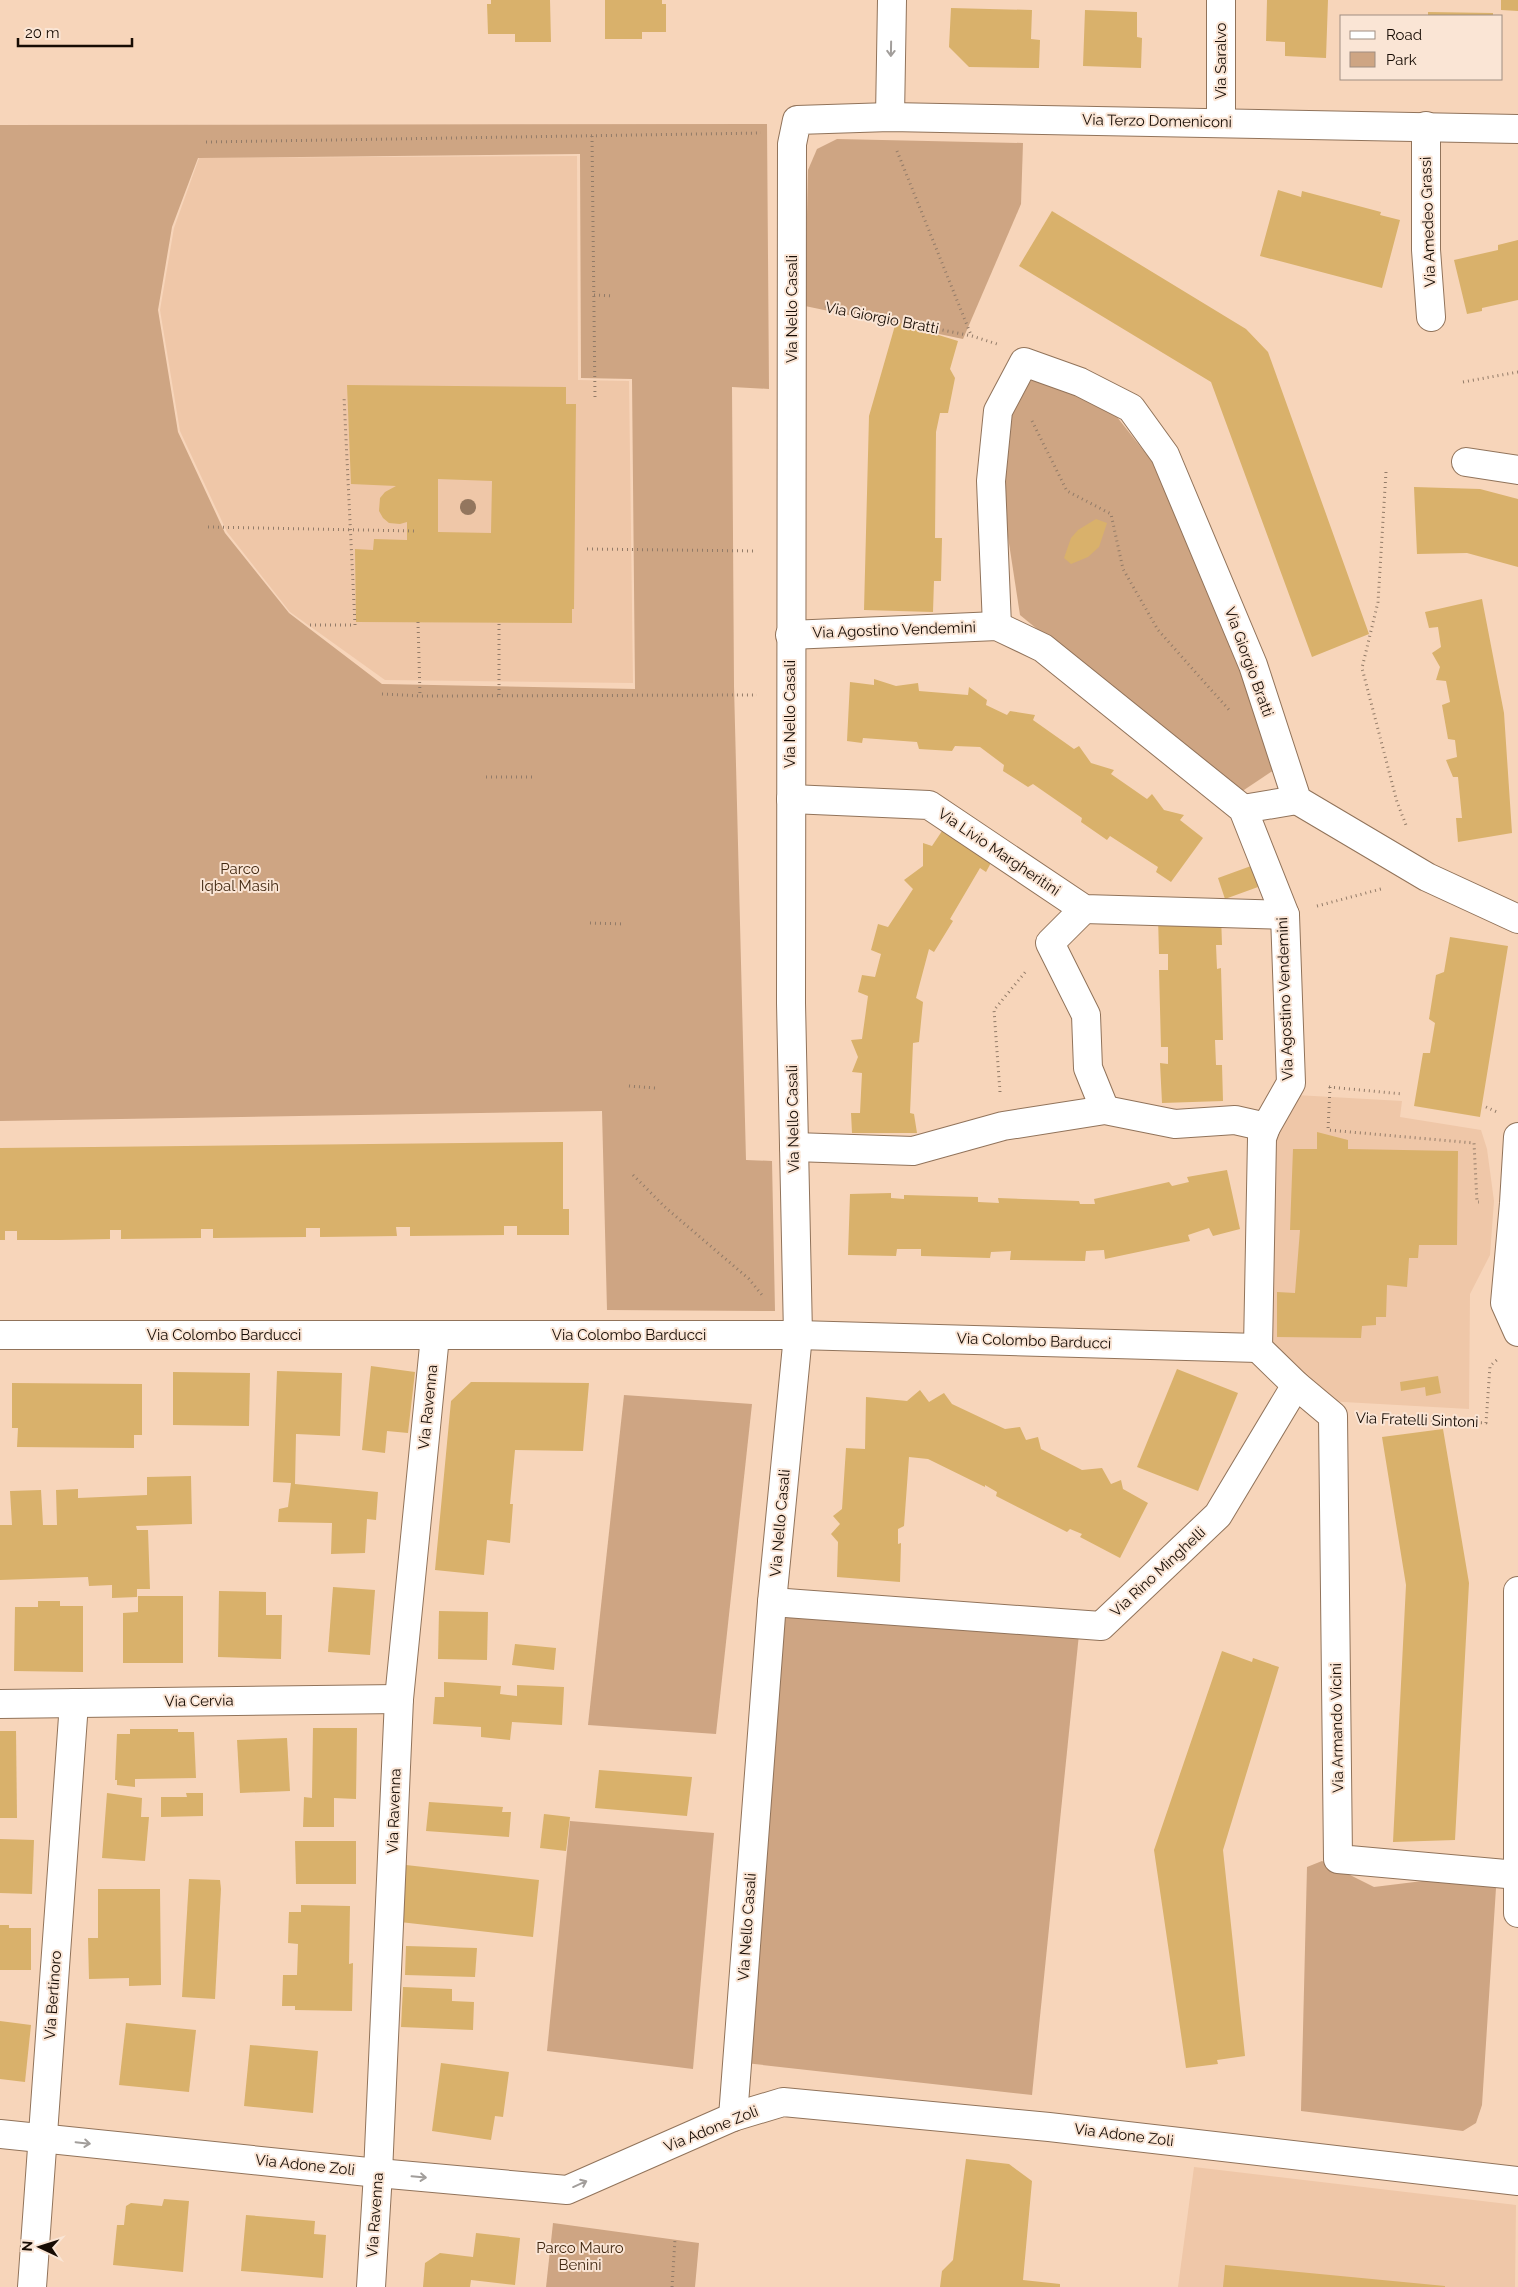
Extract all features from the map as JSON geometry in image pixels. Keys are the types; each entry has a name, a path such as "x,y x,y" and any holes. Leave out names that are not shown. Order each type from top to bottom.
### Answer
{"street":[{"path":"890,116 892,0"},
{"name":"Via Saralvo","path":"1221,0 1221,122"},
{"name":"Via Terzo Domeniconi","path":"797,120 890,116 1518,129"},
{"name":"Via Nello Casali","path":"733,2117 772,1602 798,1335 791,1003 790,695 792,144 797,120"},
{"name":"Via Amedeo Grassi","path":"1426,126 1426,250 1431,317"},
{"name":"Via Agostino Vendemini","path":"997,626 991,481 998,411 1024,362"},
{"name":"Via Giorgio Bratti","path":"1024,362 1080,382 1131,408 1165,455 1253,665 1296,800"},
{"path":"1466,462 1518,470"},
{"name":"Via Agostino Vendemini","path":"790,635 997,626 1043,648 1242,809 1285,915 1291,1083 1266,1127 1262,1138 1258,1348"},
{"name":"Via Livio Margheritini","path":"791,799 929,805 1084,909"},
{"path":"1242,809 1296,800 1427,877 1518,920"},
{"path":"1105,1110 1088,1068 1086,1015 1050,943 1084,909 1285,915"},
{"path":"794,1147 913,1150 1003,1126 1105,1110 1175,1124 1235,1120 1266,1127"},
{"path":"1511,1343 1505,1303 1518,1138"},
{"name":"Via Colombo Barducci","path":"0,1334 798,1335 1258,1348"},
{"name":"Via Ravenna","path":"371,2287 378,2173 399,1699 435,1336"},
{"path":"1258,1348 1296,1385 1333,1416"},
{"name":"Via Rino Minghelli","path":"772,1602 1101,1626 1218,1515 1296,1385"},
{"name":"Via Armando Vicini","path":"1333,1416 1338,1859 1518,1876"},
{"path":"1518,1591 1518,1913"},
{"name":"Via Cervia","path":"0,1704 399,1699"},
{"name":"Via Bertinoro","path":"32,2287 74,1703"},
{"name":"Via Adone Zoli","path":"0,2134 378,2173 567,2190 733,2117 783,2102 1049,2126 1518,2181"}],"path":[{"name":"Via Giorgio Bratti","path":"792,300 972,336 894,142 890,116"},
{"path":"206,142 735,133"},
{"path":"592,136 595,399"},
{"path":"594,295 613,296"},
{"path":"1463,382 1518,372"},
{"path":"310,625 355,625 344,397"},
{"path":"1030,418 1067,491 1111,514 1123,569 1158,630 1231,712"},
{"path":"1386,472 1378,602 1362,668 1397,802 1407,827"},
{"path":"208,527 415,531"},
{"path":"587,549 790,551"},
{"path":"418,622 420,696"},
{"path":"499,622 499,695"},
{"path":"382,694 420,696 790,695"},
{"path":"486,777 533,777"},
{"path":"1285,915 1427,877"},
{"path":"590,923 625,924"},
{"path":"1003,1126 994,1010 1050,943"},
{"path":"1291,1083 1403,1094"},
{"path":"629,1086 655,1088"},
{"path":"1330,1087 1328,1130 1474,1143 1477,1202 1485,1202"},
{"path":"633,1175 665,1207 749,1279 798,1335"},
{"name":"Via Fratelli Sintoni","path":"1333,1416 1486,1423 1490,1366 1511,1343"},
{"path":"672,2287 675,2239"}],"shaded area":[{"path":"577,156 578,380 629,381 633,683 385,680 290,612 227,532 180,431 160,310 174,228 199,158"},
{"path":"1296,1095 1402,1101 1400,1117 1481,1130 1487,1149 1494,1201 1490,1255 1470,1294 1469,1409 1326,1401 1267,1337 1269,1136"},
{"path":"1194,2167 1516,2205 1515,2287 1178,2287"}],"green space":[{"name":"Parco Iqbal Masih","path":"767,124 769,389 732,387 734,686 746,1160 772,1161 775,1311 607,1310 602,1111 0,1121 0,125","holes":["580,154 581,378 632,379 635,689 382,684 289,613 225,533 178,432 158,310 172,227 198,158"]},
{"path":"837,139 1023,143 1021,204 963,339 805,306 808,170 817,149"},
{"path":"1037,375 1106,403 1158,469 1231,642 1277,768 1238,794 1020,615 999,478 1002,425 1018,394"},
{"path":"624,1395 752,1404 716,1734 588,1725"},
{"path":"784,1615 1079,1634 1032,2095 745,2063"},
{"path":"570,1821 714,1833 693,2069 547,2051"},
{"path":"1322,1861 1374,1887 1447,1878 1496,1888 1482,2105 1476,2123 1463,2131 1301,2111 1307,1867"},
{"name":"Parco Mauro Benini","path":"553,2223 699,2243 695,2287 546,2287"}],"building":[{"path":"491,0 550,0 551,42 515,42 515,34 488,34 487,4 491,4"},
{"path":"605,0 662,0 662,4 666,4 666,32 642,32 642,39 605,39"},
{"path":"1267,0 1328,0 1326,58 1285,56 1285,42 1266,41"},
{"path":"1501,0 1518,0 1518,11 1501,10"},
{"path":"951,8 1032,10 1031,39 1040,40 1039,68 969,67 949,47"},
{"path":"1085,10 1137,12 1137,37 1142,38 1141,68 1083,66"},
{"path":"1428,12 1493,13 1493,15 1428,15"},
{"path":"1278,190 1301,197 1302,191 1381,212 1380,215 1400,220 1382,288 1260,256"},
{"path":"1052,211 1246,329 1268,352 1369,634 1312,657 1211,382 1019,266"},
{"path":"1518,240 1518,300 1482,308 1482,311 1467,314 1454,260 1498,250 1498,245"},
{"path":"896,322 958,341 950,369 955,378 948,413 940,413 936,432 935,538 942,538 941,581 934,581 933,612 864,610 869,416"},
{"path":"347,385 566,387 566,404 576,404 574,609 572,609 572,623 356,622 355,549 373,550 374,539 407,540 407,522 400,524 389,523 379,511 380,498 385,492 396,486 351,484","holes":["438,479 492,481 491,533 438,532"]},
{"path":"1414,487 1480,489 1518,499 1518,567 1467,553 1417,554"},
{"path":"1096,519 1107,523 1099,547 1088,557 1071,564 1064,558 1071,538 1078,530"},
{"path":"1482,599 1504,713 1512,833 1458,842 1456,818 1462,818 1458,777 1453,777 1446,760 1457,757 1455,740 1448,739 1442,705 1450,702 1446,681 1436,680 1440,667 1432,653 1441,647 1438,627 1429,628 1425,612"},
{"path":"874,679 896,686 918,683 919,691 968,695 969,687 987,700 986,705 1007,715 1010,711 1035,715 1033,720 1074,749 1079,746 1091,763 1114,770 1111,774 1147,799 1152,794 1164,810 1184,815 1180,820 1203,838 1171,882 1156,872 1158,867 1110,836 1107,840 1081,822 1082,818 1033,784 1028,787 1003,771 1004,765 980,747 955,746 952,751 919,749 917,742 863,738 862,743 847,741 850,682 874,685"},
{"path":"944,828 993,859 986,872 980,868 950,919 953,921 934,952 929,949 916,998 923,1002 919,1042 913,1043 910,1113 914,1114 917,1133 852,1133 851,1113 860,1113 862,1073 852,1072 858,1057 851,1040 862,1039 868,996 858,992 862,975 875,977 881,954 871,950 878,924 888,927 913,889 904,880 923,866 923,843 932,846"},
{"path":"1251,866 1258,887 1225,899 1218,878"},
{"path":"1221,915 1222,945 1216,945 1217,969 1221,968 1223,1040 1215,1040 1216,1065 1222,1065 1223,1101 1162,1103 1160,1063 1168,1064 1168,1047 1161,1047 1159,970 1168,970 1168,954 1159,954 1158,917"},
{"path":"1450,937 1508,946 1480,1117 1414,1106 1423,1053 1430,1053 1435,1023 1429,1019 1436,975 1444,972"},
{"path":"1317,1132 1348,1140 1348,1149 1458,1151 1457,1245 1419,1245 1418,1258 1409,1258 1407,1287 1387,1285 1386,1317 1376,1317 1376,1325 1362,1326 1361,1338 1277,1337 1277,1292 1295,1293 1300,1230 1290,1230 1293,1149 1317,1149"},
{"path":"563,1142 563,1209 569,1209 569,1235 517,1235 517,1226 504,1226 504,1235 410,1236 410,1227 396,1227 397,1236 320,1237 320,1228 306,1228 306,1237 213,1238 213,1229 201,1229 201,1238 121,1239 121,1230 110,1230 110,1239 17,1240 17,1231 5,1231 5,1240 0,1240 0,1148"},
{"path":"1227,1170 1240,1229 1213,1236 1209,1228 1188,1235 1190,1241 1105,1259 1104,1250 1086,1251 1085,1261 1010,1260 1011,1251 991,1252 990,1258 921,1256 921,1249 897,1249 896,1256 848,1255 850,1194 891,1193 891,1198 904,1199 904,1195 978,1197 978,1202 999,1203 998,1198 1079,1201 1080,1204 1095,1204 1094,1199 1169,1182 1172,1186 1189,1182 1187,1177"},
{"path":"371,1366 415,1372 408,1433 387,1431 385,1453 362,1450"},
{"path":"1177,1369 1238,1393 1198,1491 1137,1467"},
{"path":"277,1371 342,1373 340,1436 296,1434 295,1484 378,1492 376,1520 367,1519 365,1553 331,1554 332,1523 278,1522 279,1509 288,1507 291,1483 273,1482"},
{"path":"173,1372 250,1373 249,1426 173,1425"},
{"path":"1438,1376 1441,1393 1426,1396 1425,1387 1401,1391 1400,1382"},
{"path":"471,1382 589,1383 583,1451 515,1450 510,1504 513,1504 510,1543 487,1540 484,1575 435,1570 451,1401"},
{"path":"12,1383 142,1384 142,1435 134,1435 134,1448 17,1447 18,1428 12,1428"},
{"path":"920,1390 929,1402 944,1393 952,1404 1005,1429 1020,1427 1026,1440 1038,1437 1041,1449 1082,1470 1102,1468 1111,1484 1121,1480 1123,1489 1148,1503 1120,1558 1080,1537 1082,1534 1070,1529 1067,1532 996,1496 997,1492 985,1485 985,1487 928,1459 909,1457 904,1526 898,1529 898,1544 901,1543 900,1582 837,1577 838,1542 831,1534 840,1524 833,1516 842,1509 846,1448 865,1449 866,1397 907,1401"},
{"path":"1443,1429 1469,1583 1455,1840 1393,1842 1406,1585 1382,1437"},
{"path":"191,1476 192,1524 136,1526 137,1530 148,1530 150,1589 137,1589 137,1597 112,1598 112,1585 89,1586 88,1577 0,1580 0,1525 12,1525 10,1491 41,1490 43,1525 57,1525 56,1490 78,1489 78,1498 147,1495 147,1477"},
{"path":"333,1587 375,1590 370,1655 328,1652"},
{"path":"219,1591 266,1592 266,1615 282,1615 281,1659 218,1657"},
{"path":"138,1596 183,1596 183,1663 123,1663 123,1613 138,1612"},
{"path":"38,1601 60,1601 60,1606 83,1606 83,1672 14,1671 15,1607 38,1607"},
{"path":"439,1611 488,1612 487,1660 438,1659"},
{"path":"515,1644 556,1648 554,1670 512,1665"},
{"path":"1222,1651 1252,1662 1253,1658 1279,1667 1223,1850 1245,2056 1217,2060 1218,2064 1186,2068 1154,1850"},
{"path":"444,1682 501,1686 500,1694 517,1696 517,1685 564,1687 562,1725 512,1722 510,1740 481,1737 481,1727 433,1724 435,1697 444,1697"},
{"path":"313,1728 357,1728 356,1799 334,1798 334,1827 303,1827 304,1797 312,1798"},
{"path":"130,1729 178,1729 178,1732 194,1732 196,1778 135,1779 135,1787 117,1785 117,1780 115,1780 117,1734 130,1734"},
{"path":"0,1731 16,1731 17,1818 0,1818"},
{"path":"287,1738 290,1791 240,1793 237,1740"},
{"path":"599,1770 692,1777 687,1816 595,1808"},
{"path":"107,1793 142,1798 141,1817 149,1817 145,1861 102,1858"},
{"path":"186,1793 203,1793 203,1816 161,1817 161,1797 187,1797"},
{"path":"429,1802 503,1807 502,1812 511,1812 509,1837 426,1831"},
{"path":"544,1814 570,1817 566,1851 540,1848"},
{"path":"0,1839 34,1840 32,1894 0,1893"},
{"path":"295,1841 356,1841 356,1884 296,1884"},
{"path":"406,1865 539,1880 533,1937 400,1922"},
{"path":"189,1879 220,1880 215,1999 182,1997"},
{"path":"98,1889 160,1889 161,1985 129,1986 129,1978 89,1979 88,1938 98,1938"},
{"path":"301,1905 350,1906 349,1964 353,1963 352,2011 295,2010 295,2006 282,2006 283,1975 297,1975 298,1944 288,1943 289,1912 301,1912"},
{"path":"0,1925 9,1925 9,1928 31,1928 31,1970 0,1970"},
{"path":"406,1946 477,1948 475,1977 405,1975"},
{"path":"403,1987 452,1989 452,2001 474,2002 473,2030 401,2027"},
{"path":"0,2021 31,2025 25,2082 0,2079"},
{"path":"126,2023 196,2030 189,2092 119,2085"},
{"path":"250,2045 318,2051 313,2113 244,2106"},
{"path":"441,2063 509,2072 503,2117 495,2116 491,2140 432,2131"},
{"path":"966,2159 1009,2164 1032,2181 1023,2280 1060,2284 1060,2287 940,2287 942,2271 953,2260"},
{"path":"164,2199 189,2201 183,2272 113,2265 117,2225 124,2225 126,2206 131,2203 162,2206"},
{"path":"246,2215 315,2221 314,2234 326,2235 323,2278 241,2271"},
{"path":"476,2233 520,2238 515,2285 471,2280 470,2287 423,2287 425,2263 440,2253 473,2257"},
{"path":"1225,2265 1445,2286 1445,2287 1223,2287"}]}
